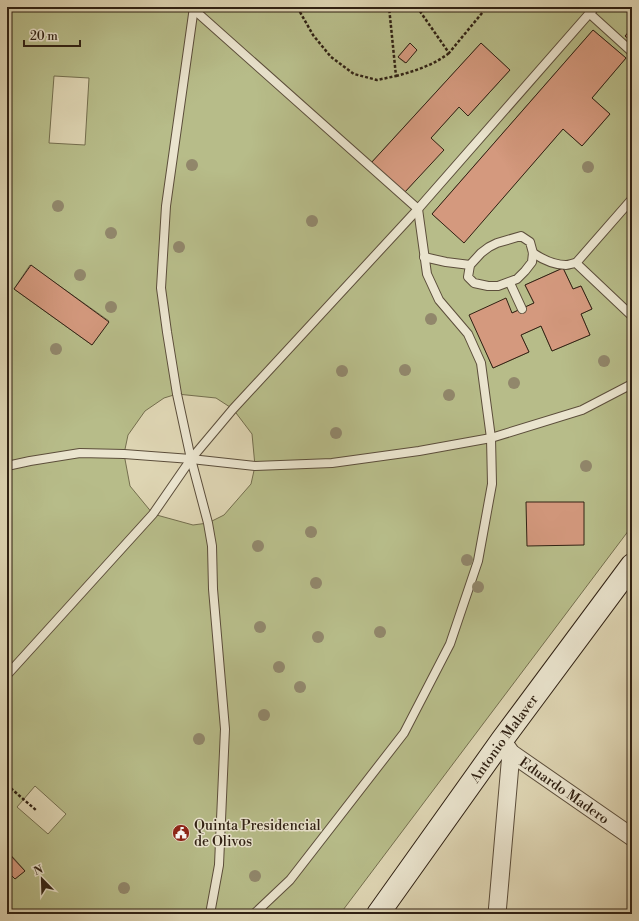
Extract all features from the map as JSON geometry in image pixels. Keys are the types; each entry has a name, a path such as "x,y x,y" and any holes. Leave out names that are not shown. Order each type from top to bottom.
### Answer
{"street":[{"name":"Antonio Malaver","path":"378,914 506,746 632,565"},
{"name":"Eduardo Madero","path":"506,746 632,837"},
{"path":"497,914 506,746"}],"lane":[{"path":"193,8 418,209 427,274 439,300 468,334 481,363 491,438 492,484 478,561 450,644 404,733 290,880 254,914"},
{"path":"193,8 166,206 161,288 177,394 191,459 208,522 212,546 225,729 219,865 210,914"},
{"path":"7,675 153,514 191,459 233,409 418,209 592,10 632,52"},
{"path":"533,253 554,263 566,265 576,263 632,199"},
{"path":"520,236 530,242 533,253 532,262 517,280 510,283 498,286 488,286 474,283 468,276 470,265 488,247 497,242 520,236"},
{"path":"424,257 470,265"},
{"path":"576,263 632,316"},
{"path":"510,283 522,309"},
{"path":"7,466 80,453 124,454 262,466 332,463 419,451 491,438 582,410 632,384"}],"path":[{"path":"298,7 313,35 331,57 354,74 376,80 410,73 440,60 449,53 487,7"},
{"path":"389,7 396,76"},
{"path":"417,7 449,53"},
{"path":"7,785 37,811"}],"green space":[{"path":"8,7 632,7 632,526 340,914 7,914 7,871 15,879 25,871 12,856 7,860","holes":["593,30 626,58 592,98 610,114 582,146 563,129 464,242 432,214","410,43 417,50 405,63 398,57","481,43 510,70 468,116 459,107 431,138 443,150 404,193 371,163","54,76 89,78 85,145 49,143","30,265 109,321 92,345 14,289","563,268 573,289 581,286 592,309 581,314 590,335 552,351 541,326 521,335 529,352 493,368 470,315 512,313 534,303 525,285","177,394 216,398 233,409 252,434 255,466 251,484 224,515 208,523 193,525 153,514 130,486 124,454 128,435 145,411 164,398","35,786 66,814 48,834 17,807"]}],"building":[{"path":"632,28 632,42 625,36"},
{"path":"593,30 626,58 592,98 610,114 582,146 563,129 464,243 432,214"},
{"path":"410,43 417,50 406,63 398,57"},
{"path":"481,43 510,70 468,116 459,107 431,138 444,150 404,193 371,163"},
{"path":"31,265 109,322 92,345 14,289"},
{"path":"563,268 573,289 581,286 592,309 581,314 590,335 552,351 541,326 521,335 529,352 493,368 469,315 506,298 512,313 534,303 525,285"},
{"path":"526,502 584,502 584,545 527,546"},
{"path":"11,856 25,871 15,879 7,871 7,860"}],"place":[{"name":"Quinta Presidencial de Olivos","path":"181,833"}]}
